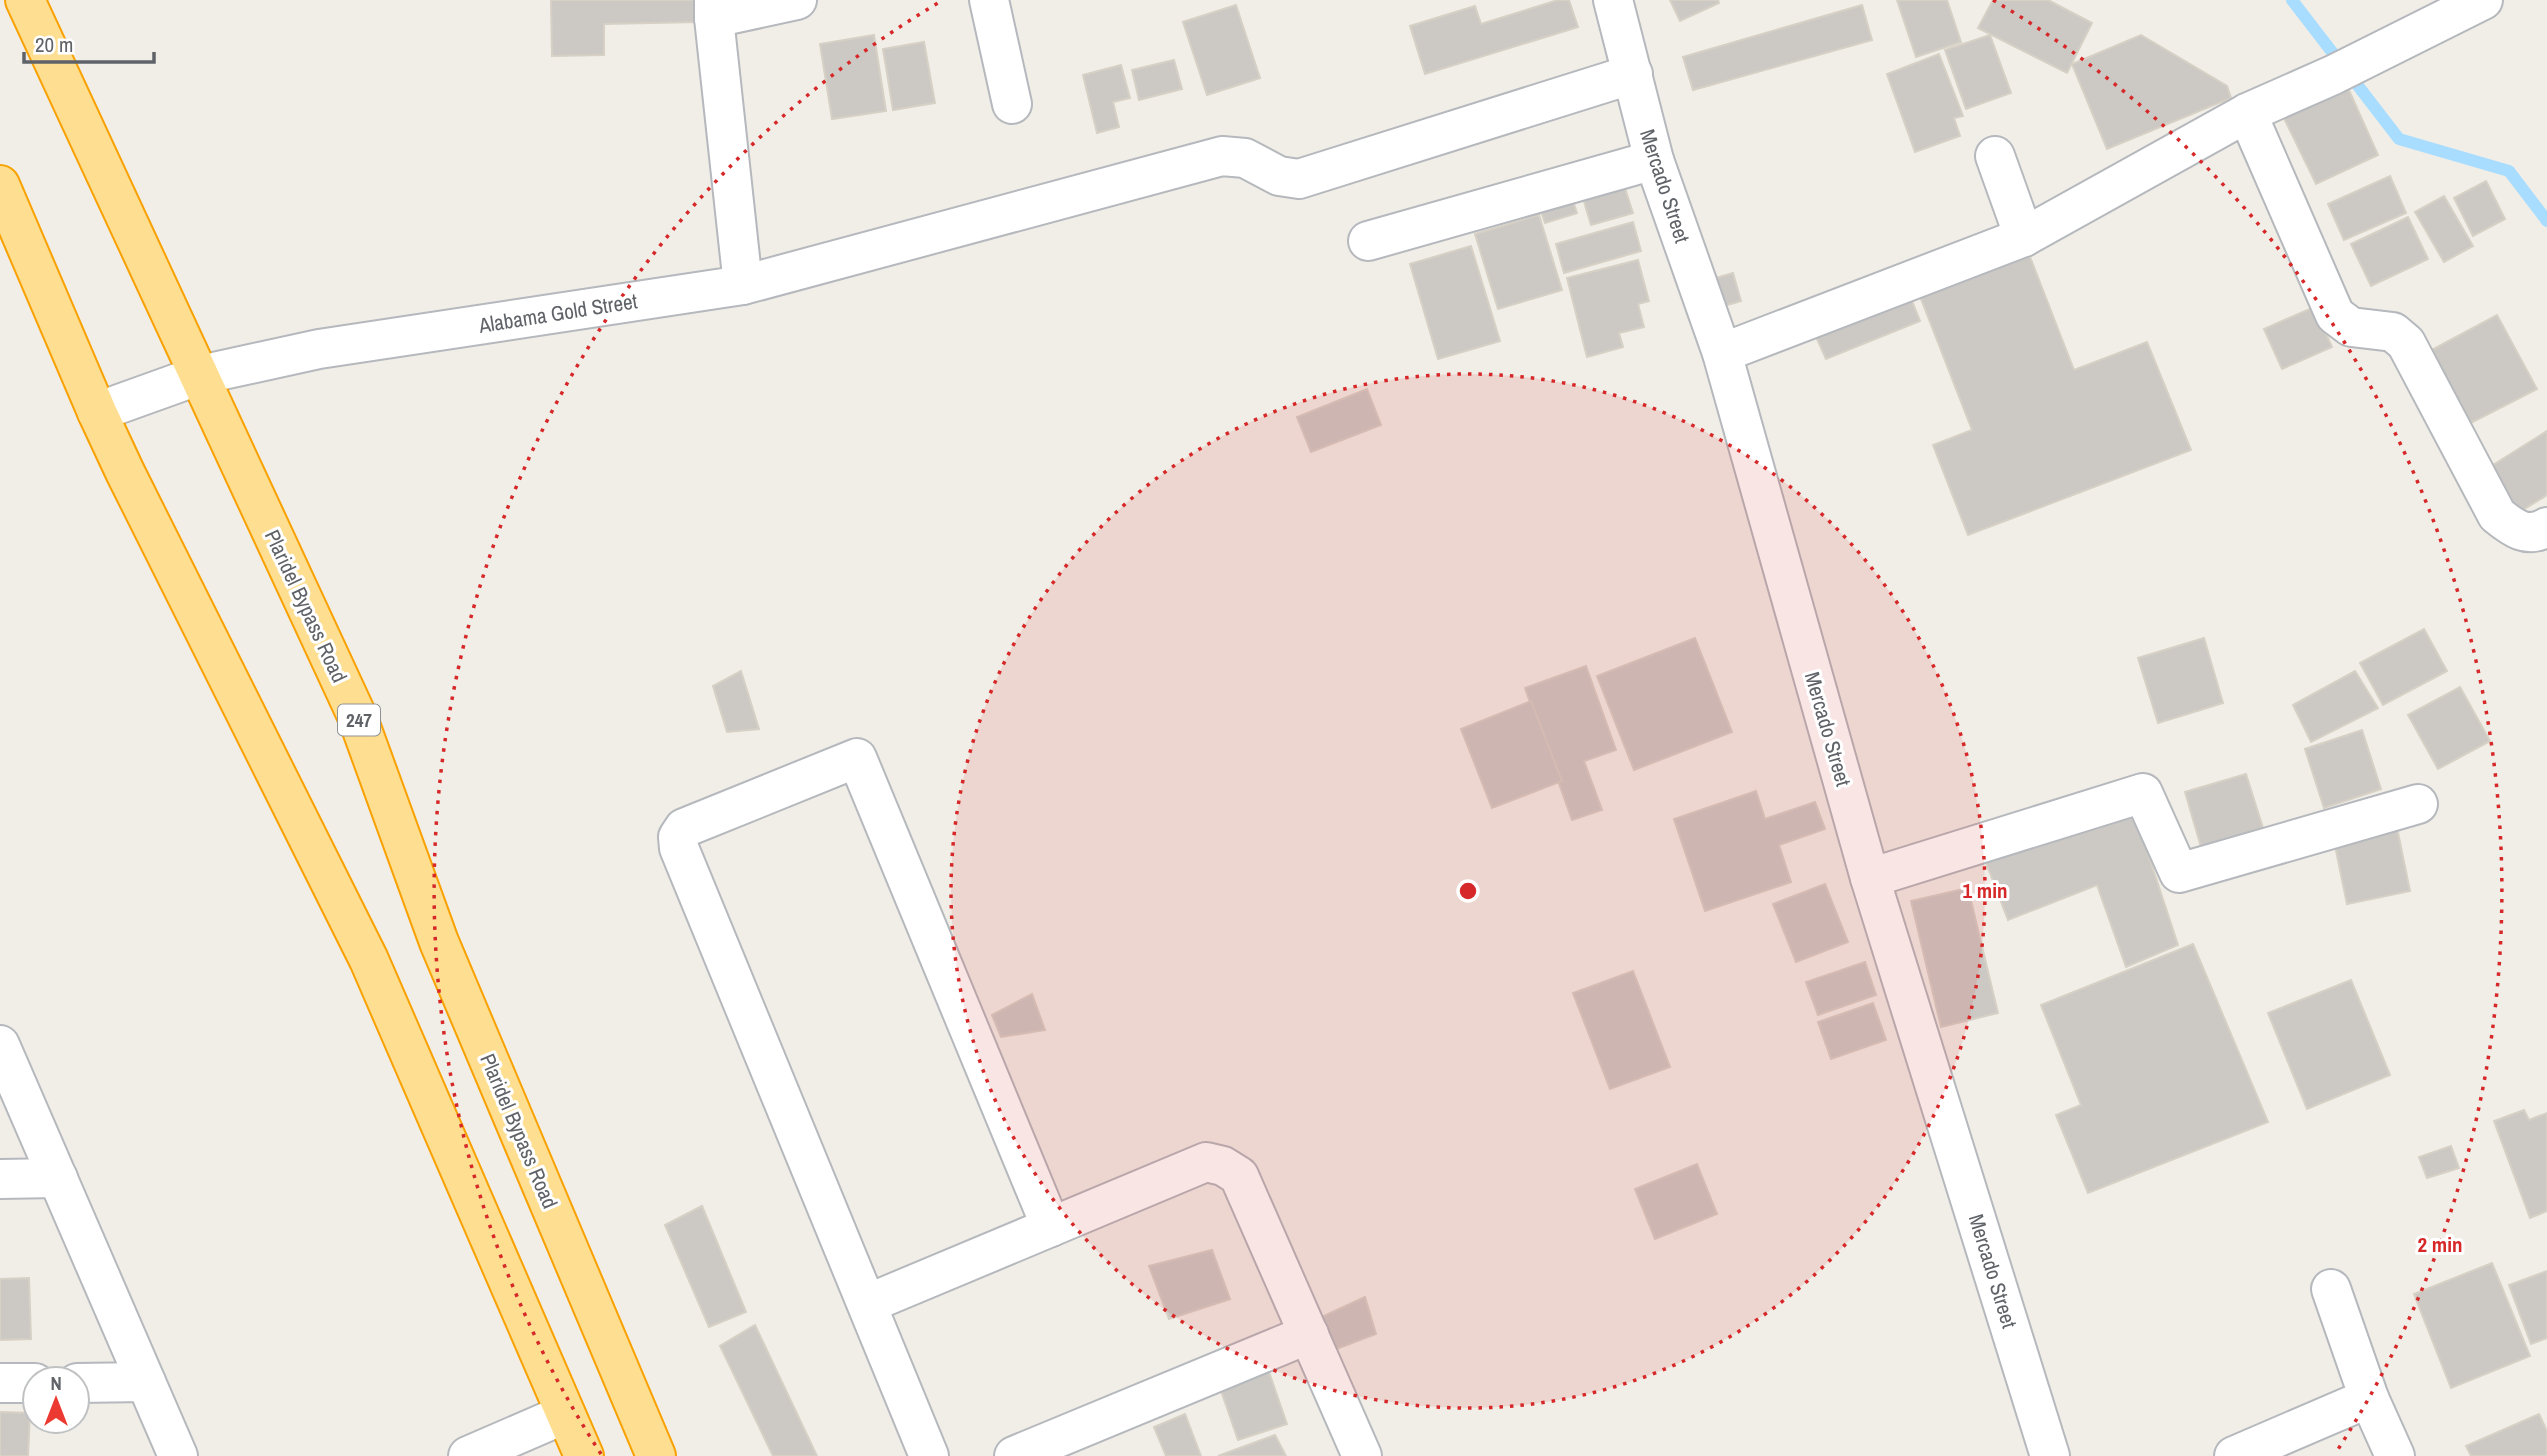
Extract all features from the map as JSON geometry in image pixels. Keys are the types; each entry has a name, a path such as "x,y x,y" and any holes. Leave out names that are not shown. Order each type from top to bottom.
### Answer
{"highway":[{"name":"Plaridel Bypass Road","path":"24,0 357,716 439,942 656,1456"},
{"path":"0,185 97,412 369,960 583,1456"}],"street":[{"path":"743,285 714,9 797,0"},
{"path":"989,0 1012,104"},
{"name":"Mercado Street","path":"1613,0 1654,160 1722,353 1870,878 2050,1456"},
{"path":"1722,353 2024,237 2247,113 2333,75 2483,0"},
{"name":"Alabama Gold Street","path":"97,412 200,375 319,349 743,285 1222,156 1245,158 1279,176 1299,179 1633,74"},
{"path":"2247,113 2334,315 2351,327 2393,332 2406,343 2497,515 2516,530 2538,533 2547,527"},
{"path":"1995,156 2024,237"},
{"path":"1368,241 1654,160"},
{"path":"929,1456 679,848 678,836 684,828 858,758 1051,1227"},
{"path":"1870,878 2143,793 2179,873 2418,804"},
{"path":"0,1045 178,1456"},
{"path":"866,1304 1206,1162 1223,1166 1239,1176 1362,1456"},
{"path":"0,1179 58,1178"},
{"path":"2331,1289 2369,1398 2395,1456"},
{"path":"1014,1456 1309,1334"},
{"path":"91,1383 146,1382"},
{"path":"0,1383 21,1383"},
{"path":"2234,1456 2369,1398"},
{"path":"474,1455 565,1415"}],"building":[{"path":"551,0 697,0 698,22 604,24 604,55 552,56"},
{"path":"1558,0 1569,0 1578,27 1425,74 1410,26 1475,6 1481,24"},
{"path":"1670,0 1718,0 1719,3 1680,21"},
{"path":"1897,0 1947,0 1961,42 1916,57"},
{"path":"1993,0 2048,0 2092,23 2067,73 1978,28"},
{"path":"1236,5 1260,78 1207,95 1183,22"},
{"path":"1862,5 1872,40 1693,90 1683,57"},
{"path":"874,35 886,111 832,119 820,44"},
{"path":"1990,35 2011,93 1966,109 1945,50"},
{"path":"2141,35 2227,86 2231,98 2107,149 2072,64"},
{"path":"924,42 935,103 893,110 883,49"},
{"path":"1939,54 1963,116 1954,118 1960,136 1915,152 1887,74"},
{"path":"1174,60 1182,89 1139,100 1132,70"},
{"path":"1121,65 1130,98 1113,102 1119,127 1097,133 1083,75"},
{"path":"2344,79 2378,155 2316,184 2280,110"},
{"path":"1621,176 1633,213 1591,225 1580,188"},
{"path":"2390,176 2406,213 2344,240 2328,204"},
{"path":"2486,181 2505,219 2473,236 2454,198"},
{"path":"1569,189 1577,213 1545,223 1537,200"},
{"path":"2444,196 2473,246 2444,262 2415,212"},
{"path":"1539,215 1562,290 1498,309 1475,234"},
{"path":"2408,217 2428,259 2371,286 2351,244"},
{"path":"1633,222 1641,251 1564,273 1556,244"},
{"path":"2025,244 2074,370 2147,342 2191,450 1968,535 1933,445 1972,430 1916,286"},
{"path":"1471,246 1500,341 1438,359 1410,264"},
{"path":"1638,260 1649,301 1638,304 1644,327 1619,333 1623,347 1587,357 1567,278"},
{"path":"1733,273 1741,301 1717,308 1709,280"},
{"path":"1908,291 1920,321 1826,359 1813,330"},
{"path":"2314,307 2332,347 2282,369 2264,329"},
{"path":"2497,315 2537,389 2467,425 2428,352"},
{"path":"1367,389 1381,425 1311,452 1297,417"},
{"path":"2547,431 2547,495 2513,516 2485,470"},
{"path":"2424,629 2447,671 2383,705 2360,663"},
{"path":"1695,638 1732,732 1634,770 1597,676"},
{"path":"2204,638 2223,703 2158,723 2138,658"},
{"path":"1586,666 1616,750 1584,761 1602,810 1572,820 1525,688"},
{"path":"741,671 759,729 727,732 713,686"},
{"path":"2355,671 2378,708 2311,742 2293,705"},
{"path":"2460,687 2490,741 2438,769 2408,715"},
{"path":"1531,701 1562,781 1492,808 1461,729"},
{"path":"2362,730 2381,789 2324,808 2305,749"},
{"path":"2246,774 2263,828 2201,847 2185,792"},
{"path":"1756,791 1765,819 1815,802 1825,829 1779,845 1791,882 1705,911 1674,819"},
{"path":"2132,805 2178,945 2126,967 2097,885 2008,920 1985,860"},
{"path":"2395,818 2410,891 2347,904 2332,831"},
{"path":"1825,884 1848,942 1796,962 1773,904"},
{"path":"1968,888 1998,1013 1941,1027 1911,901"},
{"path":"2193,944 2268,1122 2088,1193 2056,1115 2081,1105 2041,1005"},
{"path":"1865,962 1876,995 1818,1015 1806,982"},
{"path":"1633,971 1670,1067 1610,1089 1573,993"},
{"path":"2351,980 2390,1075 2307,1109 2268,1013"},
{"path":"1032,994 1045,1030 1001,1037 992,1015"},
{"path":"1873,1003 1886,1040 1831,1059 1818,1022"},
{"path":"2524,1110 2529,1120 2547,1113 2547,1211 2530,1218 2494,1121"},
{"path":"2451,1146 2459,1168 2427,1178 2419,1157"},
{"path":"1697,1164 1717,1214 1655,1239 1635,1189"},
{"path":"702,1206 746,1312 709,1327 665,1225"},
{"path":"1212,1250 1230,1299 1169,1319 1149,1266"},
{"path":"2492,1263 2530,1356 2451,1388 2414,1294"},
{"path":"2547,1271 2547,1338 2531,1344 2509,1285"},
{"path":"29,1278 31,1339 0,1340 0,1279"},
{"path":"1365,1297 1376,1334 1326,1353 1313,1321"},
{"path":"755,1325 817,1456 773,1456 720,1346"},
{"path":"1267,1366 1287,1424 1238,1440 1218,1382"},
{"path":"0,1412 21,1413 21,1435 29,1435 28,1456 0,1456"},
{"path":"1185,1414 1201,1456 1166,1456 1154,1427"},
{"path":"2539,1414 2547,1431 2547,1456 2471,1456 2466,1446"},
{"path":"1275,1435 1286,1456 1218,1456"}],"waterway":[{"path":"2292,0 2399,139 2509,171 2547,221"}]}
